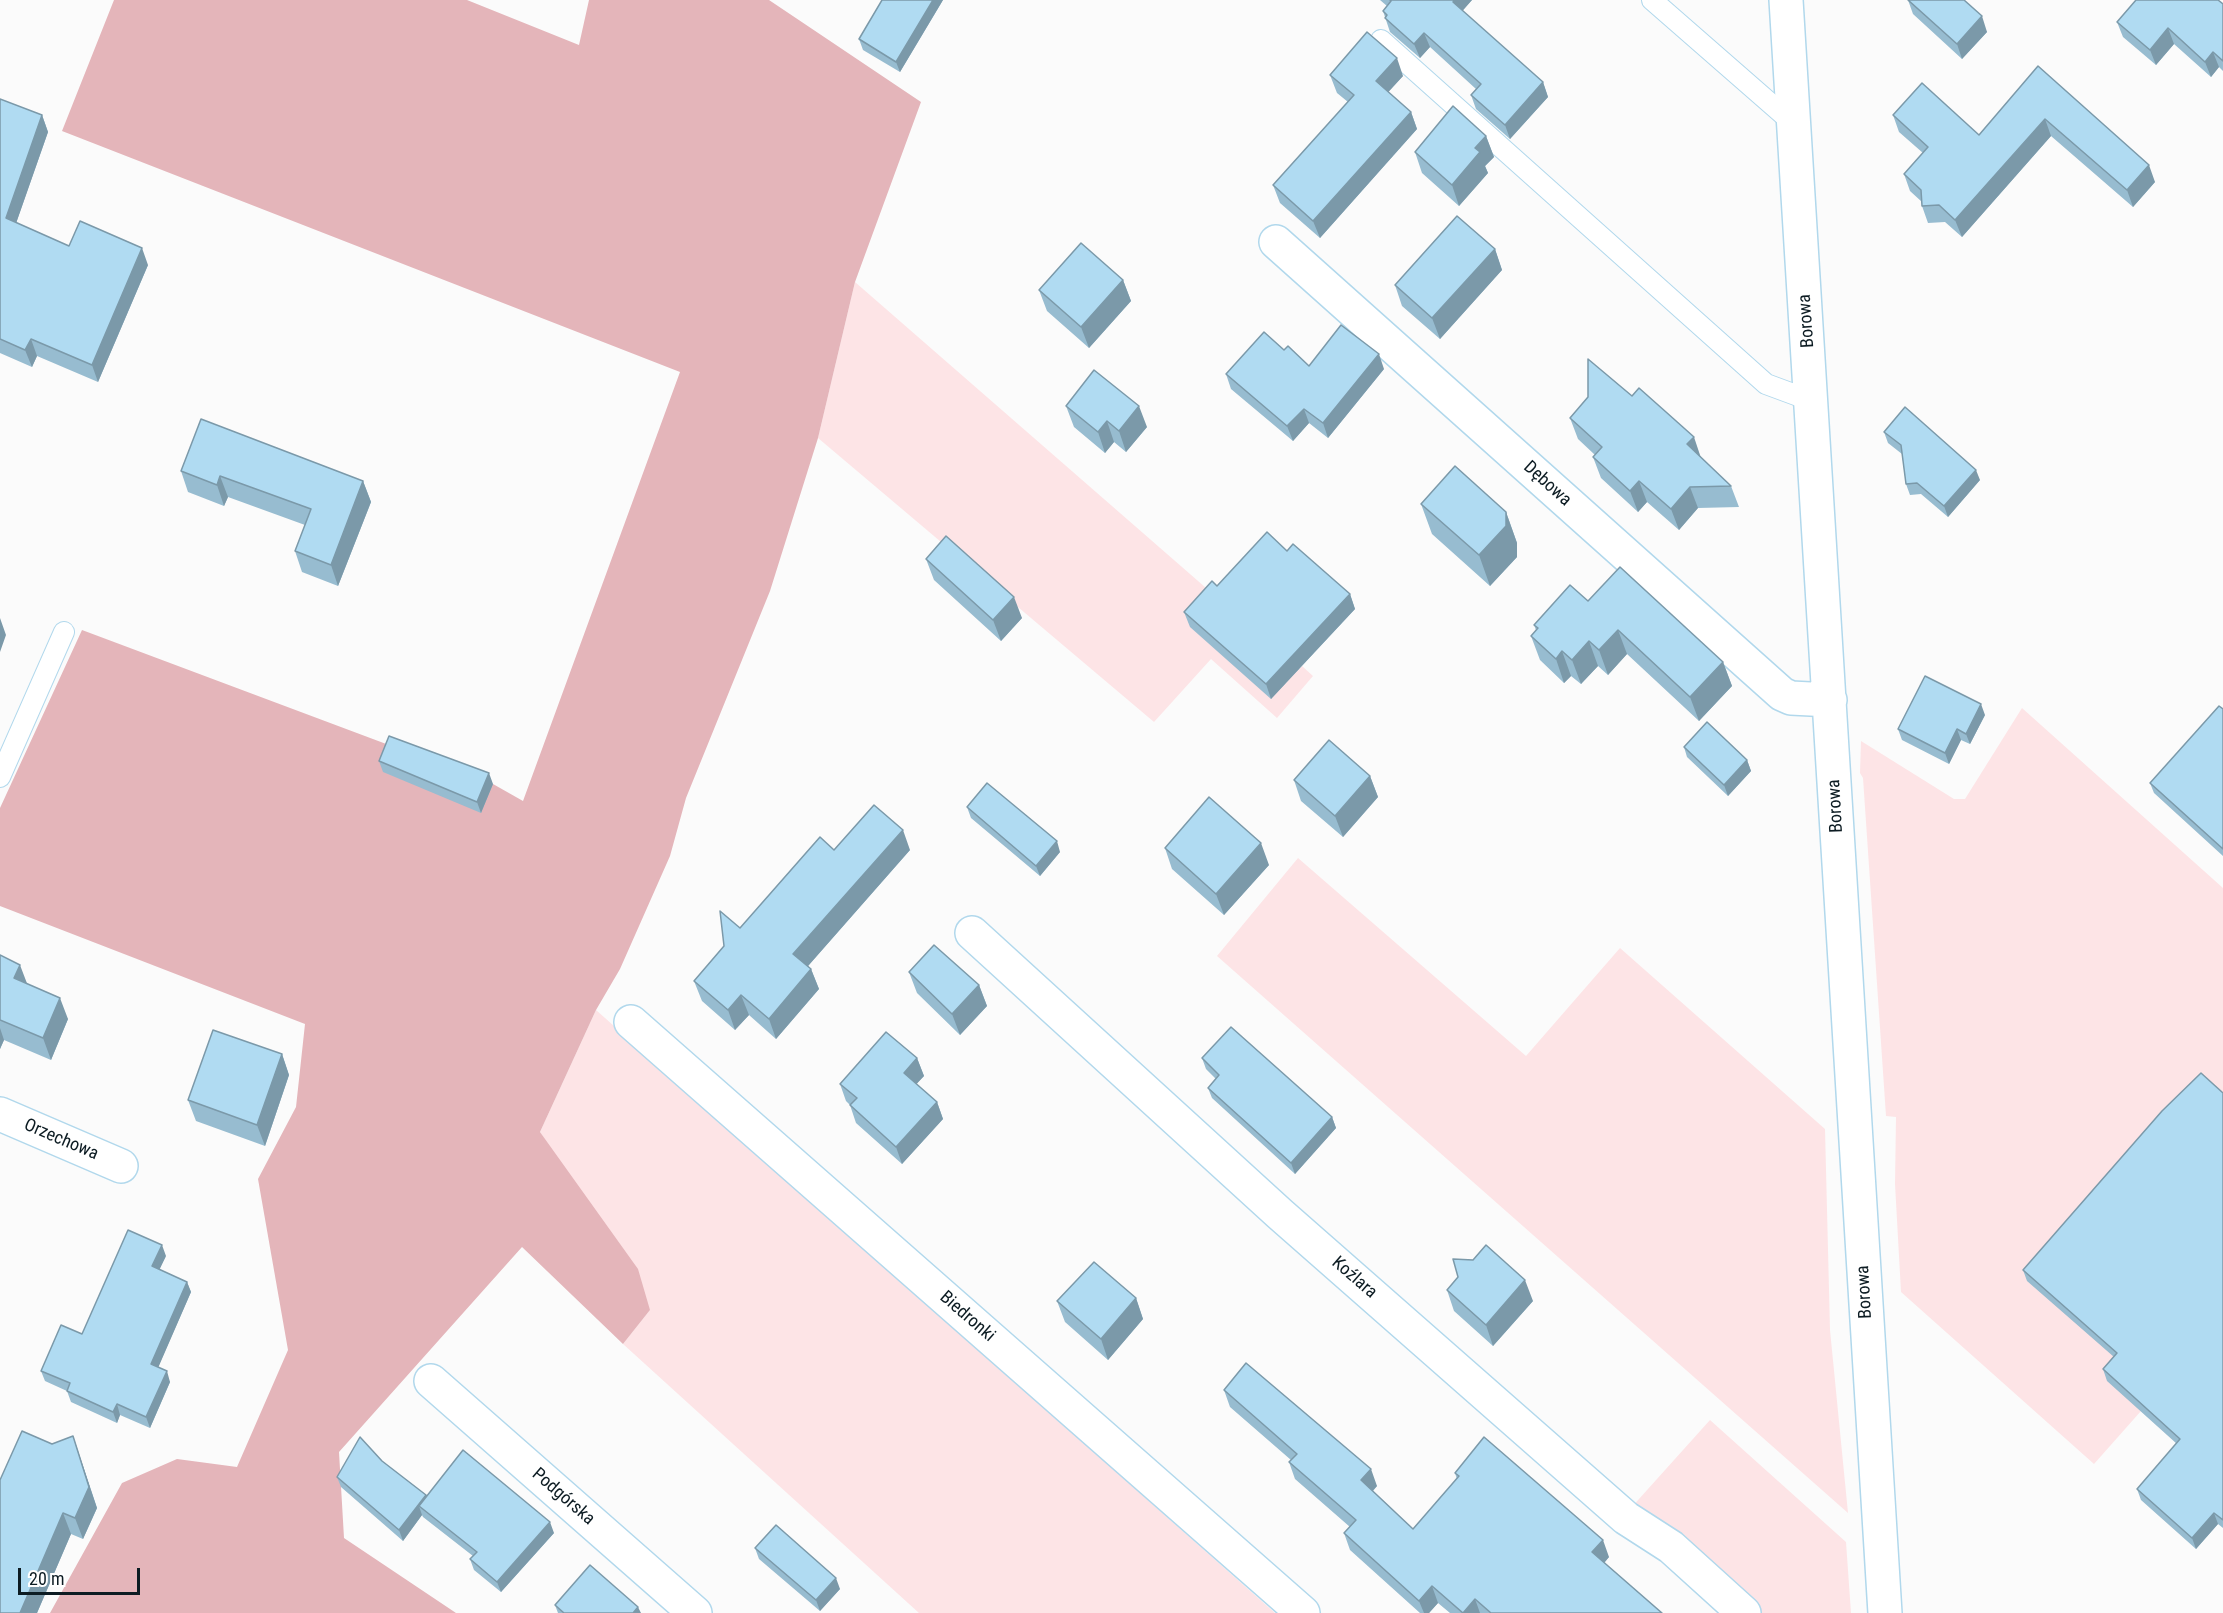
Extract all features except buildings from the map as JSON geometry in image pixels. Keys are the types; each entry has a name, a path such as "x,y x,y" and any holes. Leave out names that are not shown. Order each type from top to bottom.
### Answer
{"street":[{"name":"Borowa","path":"1786,0 1885,1613"},
{"name":"Dębowa","path":"1276,242 1782,694 1791,698 1830,700"},
{"name":"Koźlara","path":"972,933 1280,1214 1626,1518 1671,1547 1744,1613"},
{"name":"Biedronki","path":"631,1022 1303,1613"},
{"name":"Orzechowa","path":"0,1113 121,1166"},
{"name":"Podgórska","path":"431,1381 695,1613"}],"lane":[{"path":"1652,0 1794,124"},
{"path":"1381,40 1766,384 1812,402"},
{"path":"0,777 64,632"}],"shaded area":[{"path":"114,0 467,0 579,45 589,0 769,0 921,102 855,282 818,438 770,591 686,798 670,856 620,969 596,1010 540,1132 638,1269 650,1310 623,1344 522,1247 339,1452 344,1538 456,1613 50,1613 122,1483 177,1459 237,1467 288,1350 258,1179 296,1107 305,1024 0,906 0,808 82,630 493,784 523,801 680,372 62,131"},
{"path":"855,282 1299,669 1302,666 1313,676 1277,718 1211,659 1154,722 818,438"},
{"path":"2022,708 2223,888 2223,1485 2141,1411 2094,1464 1901,1292 1895,1184 1896,1117 1886,1116 1863,778 1860,773 1861,741 1954,799 1965,799"},
{"path":"1298,858 1526,1056 1620,948 1825,1129 1830,1330 1848,1513 1217,956"},
{"path":"596,1010 1275,1613 919,1613 623,1344 650,1310 540,1132"},
{"path":"1710,1420 1846,1542 1851,1613 1760,1613 1712,1569 1630,1509"}]}
